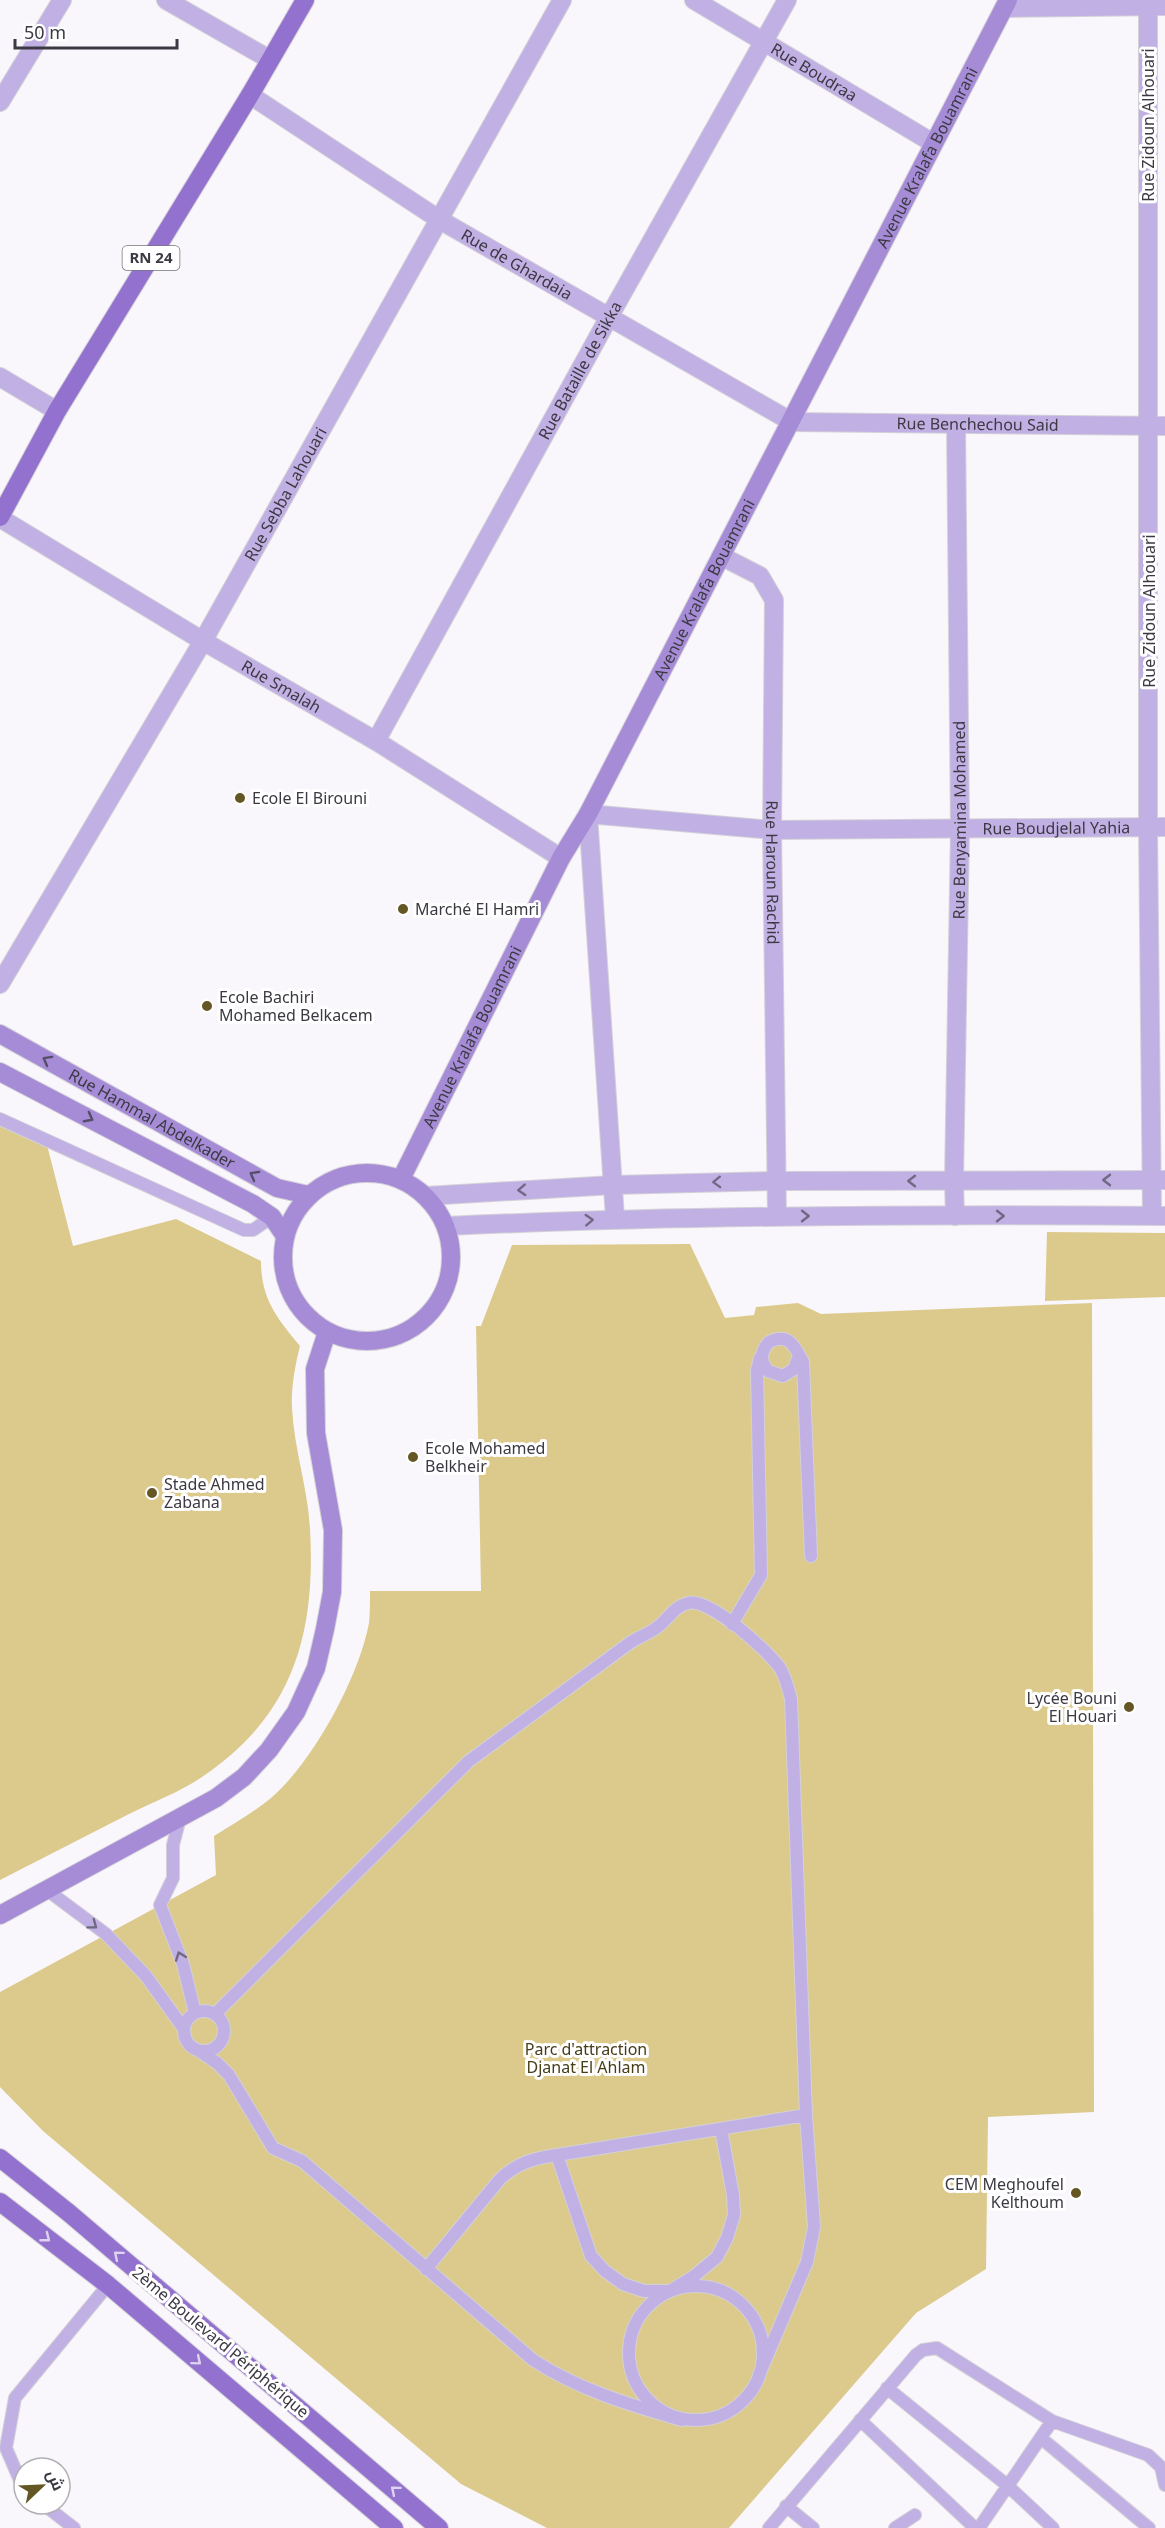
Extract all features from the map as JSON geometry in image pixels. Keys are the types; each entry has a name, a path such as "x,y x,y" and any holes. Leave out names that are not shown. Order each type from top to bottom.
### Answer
{"main road":[{"name":"RN 24","path":"0,517 57,411 250,95 304,0"},
{"name":"2ème Boulevard Périphérique","path":"0,2158 87,2228 439,2528"},
{"name":"2ème Boulevard Périphérique","path":"0,2202 108,2286 394,2528"}],"street":[{"path":"0,102 62,0"},
{"path":"166,0 269,59"},
{"name":"Rue Sebba Lahouari","path":"0,984 203,641 562,0"},
{"name":"Rue Boudraa","path":"694,0 933,143"},
{"name":"Rue Bataille de Sikka","path":"376,741 609,317 787,0"},
{"path":"1006,4 1156,6"},
{"name":"Avenue Kralafa Bouamrani","path":"401,1179 561,858 588,814 1006,4"},
{"name":"Rue Zidoun Alhouari","path":"1156,6 1159,1216"},
{"name":"Rue de Ghardaia","path":"250,95 440,220 792,422"},
{"path":"0,376 57,411"},
{"name":"Rue Benchechou Said","path":"792,422 1157,426"},
{"name":"Rue Benyamina Mohamed","path":"955,1216 960,828 956,424"},
{"name":"Rue Smalah","path":"0,517 203,641 376,741 561,858"},
{"name":"Rue Haroun Rachid","path":"721,556 760,576 774,600 772,831 777,1216"},
{"path":"588,814 615,1218"},
{"name":"Rue Boudjelal Yahia","path":"588,814 772,831 1157,827"},
{"name":"Rue Hammal Abdelkader","path":"0,1034 277,1188 308,1196"},
{"path":"0,1072 253,1204 272,1217 285,1236"},
{"path":"367,1172 401,1179 426,1196 447,1226 452,1265 439,1304 420,1324 395,1338 360,1342 327,1332 297,1305 282,1265 285,1236 291,1219 308,1196 336,1178 367,1172"},
{"path":"426,1196 613,1185 777,1181 1158,1180"},
{"path":"447,1226 615,1218 1159,1216"},
{"path":"0,1915 216,1798 244,1777 269,1750 296,1712 316,1668 332,1592 333,1530 316,1433 315,1369 327,1332"}],"lane":[{"path":"0,1119 244,1230 253,1230 272,1217"},
{"path":"732,1624 761,1575 757,1370 761,1353 768,1342 781,1338 793,1343 803,1362 812,1556"},
{"path":"761,1353 764,1366 777,1376 790,1374 799,1354"},
{"path":"47,1890 106,1934 146,1976 184,2029 187,2042 217,2062 229,2075 273,2148 302,2161 533,2360 555,2374 616,2401 682,2420 706,2420 728,2413 746,2398 759,2375 807,2262 812,2246 814,2226 806,2115 791,1699 787,1681 780,1668 732,1624 703,1603 691,1602 678,1606 656,1628 631,1642 469,1761 215,2014"},
{"path":"180,1818 173,1845 173,1878 160,1905 183,1964 195,2013"},
{"path":"184,2029 190,2016 209,2011 215,2014 224,2026 222,2040 212,2049 198,2050"},
{"path":"426,2269 511,2168 537,2158 806,2115"},
{"path":"682,2420 661,2411 643,2395 632,2375 628,2352 633,2328 650,2303 693,2277 717,2257 727,2238 734,2215 734,2195 721,2128"},
{"path":"557,2155 591,2256 605,2271 623,2284 644,2291 670,2291 693,2285 716,2289 728,2294 746,2309 758,2329 763,2352 759,2375"},
{"path":"12,2462 6,2448 15,2397 108,2286"},
{"path":"769,2528 916,2355 923,2350 938,2348 1052,2421 1148,2455 1161,2467 1165,2486"},
{"path":"887,2388 1008,2486 1053,2528"},
{"path":"860,2420 975,2528"},
{"path":"980,2528 1052,2421"},
{"path":"1041,2438 1149,2528"},
{"path":"786,2506 813,2528"},
{"path":"896,2528 915,2515"},
{"path":"58,2516 74,2528"}],"green space":[{"name":"Stade Ahmed Zabana","path":"0,1124 47,1145 73,1246 176,1219 261,1261 267,1297 284,1326 300,1346 292,1392 292,1408 295,1439 309,1514 311,1567 302,1638 292,1670 278,1699 258,1727 233,1753 185,1787 0,1880"},
{"path":"1047,1232 1165,1233 1165,1297 1045,1301"},
{"name":"Parc d'attraction Djanat El Ahlam","path":"690,1244 725,1318 754,1315 756,1307 798,1303 821,1314 1092,1303 1094,2112 988,2117 986,2269 916,2313 729,2528 547,2528 461,2484 43,2131 0,2087 0,1992 216,1875 214,1836 271,1798 287,1782 303,1763 332,1717 345,1693 364,1645 369,1623 370,1591 481,1591 476,1326 481,1326 512,1245"}],"place":[{"name":"Ecole El Birouni","path":"240,798"},
{"name":"Marché El Hamri","path":"403,909"},
{"name":"Ecole Bachiri Mohamed Belkacem","path":"207,1006"},
{"name":"Ecole Mohamed Belkheir","path":"413,1457"},
{"name":"Stade Ahmed Zabana","path":"152,1493"},
{"name":"Lycée Bouni El Houari","path":"1129,1707"},
{"name":"CEM Meghoufel Kelthoum","path":"1076,2193"}]}
